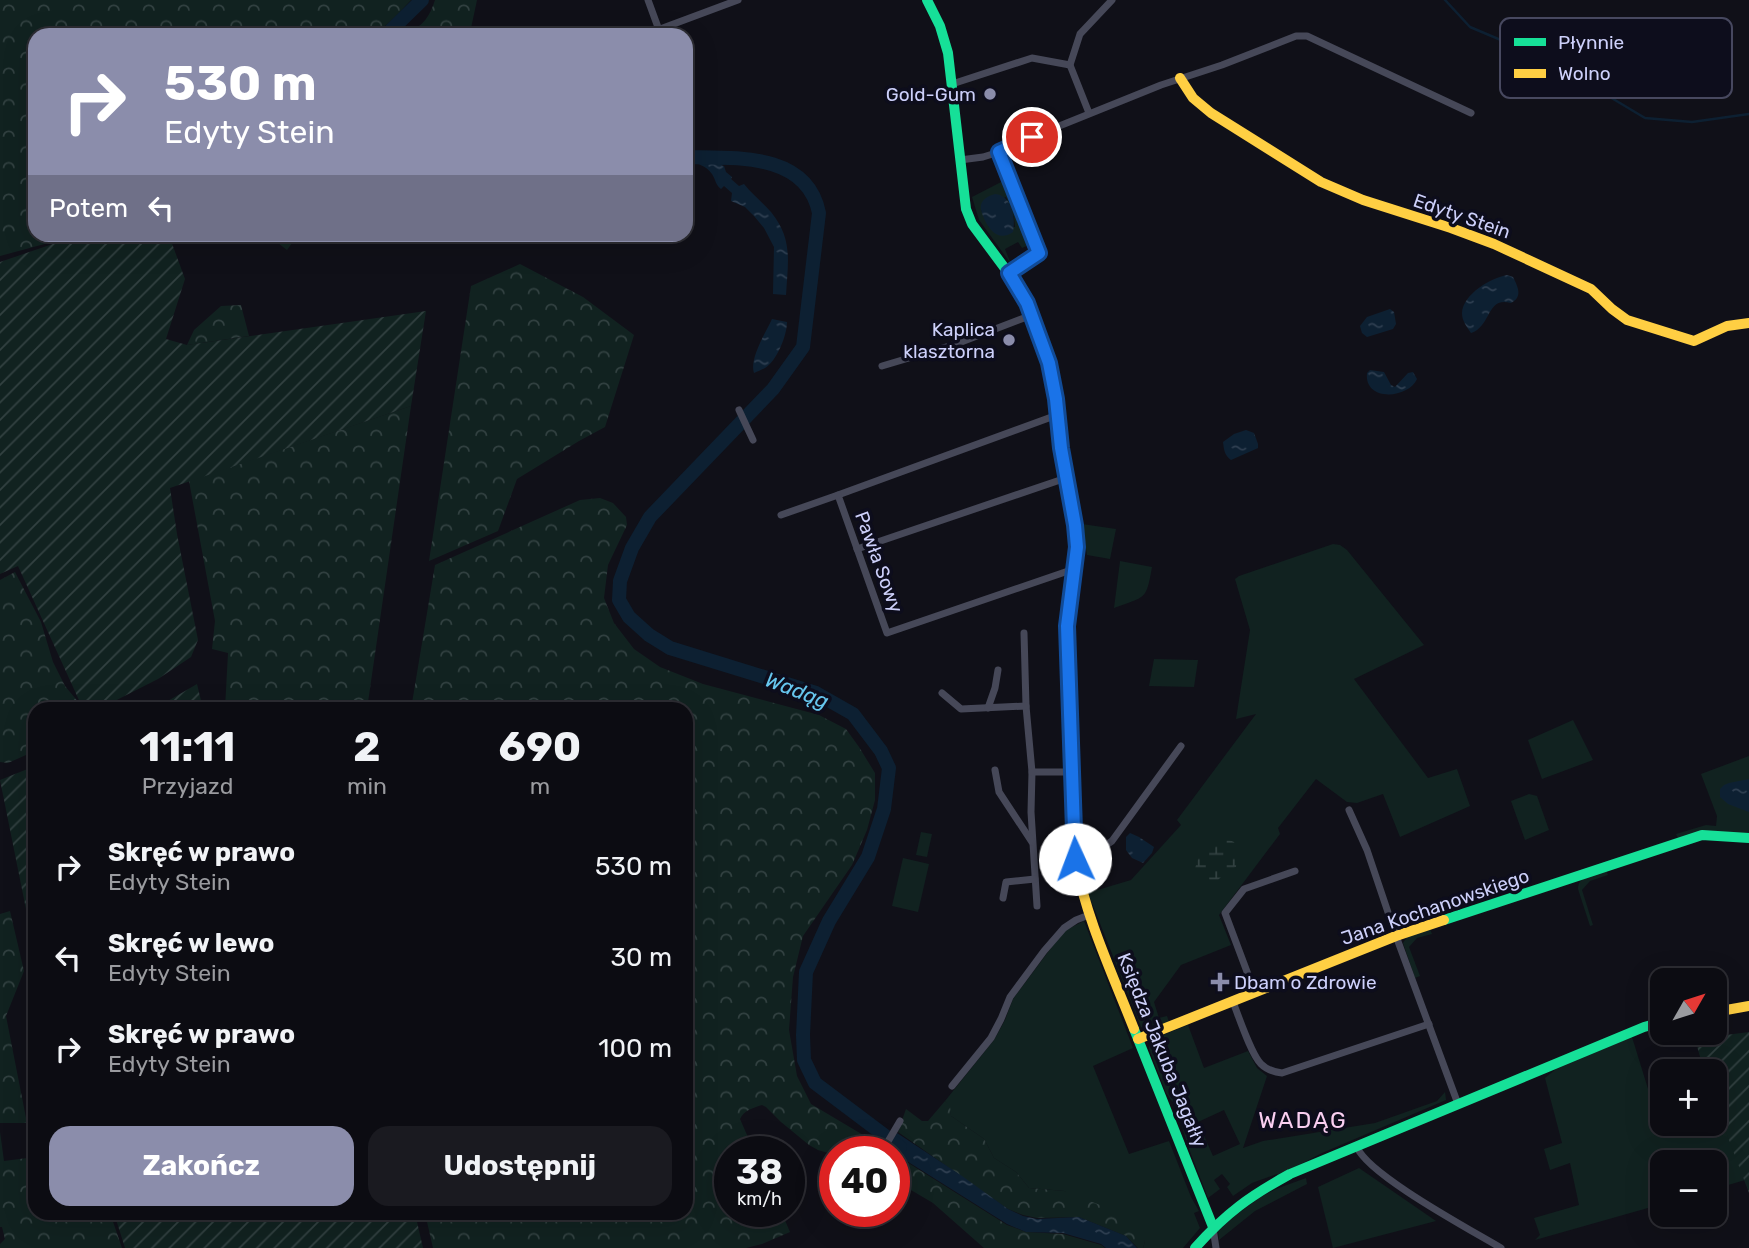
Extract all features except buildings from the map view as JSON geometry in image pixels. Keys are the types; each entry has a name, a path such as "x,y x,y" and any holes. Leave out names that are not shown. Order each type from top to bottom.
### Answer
{"street":[{"path":"648,0 658,28"},
{"path":"664,28 736,0"},
{"path":"1089,113 1070,65 1080,34 1112,0"},
{"name":"Księdza Jakuba Jagałły","path":"930,2 944,36 953,83 966,209 972,224 1023,294 1049,363 1077,547 1067,626 1075,859 1080,886 1213,1227"},
{"path":"960,160 999,152 1089,113 1296,36 1307,36 1471,113"},
{"path":"953,83 1032,58 1070,65"},
{"name":"Edyty Stein","path":"1180,78 1201,106 1221,121 1320,181 1389,210 1494,244 1591,289 1627,320 1694,341 1727,326 1749,324"},
{"path":"999,152 1039,253 1009,273"},
{"path":"881,366 956,344 1032,316"},
{"path":"738,410 753,440"},
{"name":"Pawła Sowy","path":"1057,415 838,495 887,633 1074,569"},
{"path":"856,550 1066,478"},
{"path":"781,515 838,495"},
{"path":"1024,633 1037,906"},
{"path":"988,708 998,670"},
{"path":"942,693 961,709 1026,706"},
{"path":"1075,859 1099,850 1112,841 1181,746"},
{"path":"995,770 999,792 1033,843"},
{"path":"1032,772 1072,772"},
{"path":"1349,810 1367,850 1458,1104"},
{"path":"1015,817 1031,812"},
{"name":"Jana Kochanowskiego","path":"1138,1039 1396,936 1694,837 1709,835 1749,838"},
{"path":"1255,993 1226,913 1244,889 1295,871"},
{"path":"1003,898 1006,882 1035,880"},
{"path":"952,1086 991,1038 1010,997 1044,951 1064,928 1090,915"},
{"path":"1233,1002 1261,1064 1269,1070 1282,1073 1429,1024"},
{"path":"1727,1010 1749,1006"},
{"path":"1195,1248 1213,1227 1242,1202 1273,1182 1650,1025"},
{"path":"891,1136 900,1121"},
{"path":"1357,1147 1366,1160 1401,1188 1501,1248"},
{"path":"1213,1227 1216,1248"}],"green space":[{"path":"0,0 411,0 383,28 28,28 28,242 52,242 0,256"},
{"path":"435,0 477,0 471,28 415,28 431,11"},
{"path":"1003,181 1029,245 1022,248 1018,242 1005,249 1011,264 979,220 972,197","holes":["1006,197 1015,227 989,227 981,210"]},
{"path":"59,242 171,242 185,279 166,339 187,345 426,311 411,406 170,488 198,640 191,657 158,679 113,702 80,702 18,566 0,574 0,262"},
{"path":"277,242 293,242 287,250"},
{"path":"520,264 583,297 634,335 605,427 517,479 498,531 429,561 471,286"},
{"path":"241,305 249,336 187,345 194,330 221,306"},
{"path":"411,406 368,702 225,702 228,653 212,649 215,621 189,481"},
{"path":"600,498 613,503 626,517 627,525 608,565 604,598 614,623 634,649 660,667 703,684 819,715 846,729 875,773 875,800 867,830 852,865 803,936 793,977 789,1030 797,1076 811,1104 865,1136 819,1136 818,1150 805,1142 805,1136 798,1136 762,1105 746,1111 740,1119 747,1136 714,1136 714,1227 788,1227 790,1232 746,1248 433,1248 427,1220 693,1220 693,702 412,702 435,565 580,500"},
{"path":"1082,524 1116,529 1110,559 1087,555"},
{"path":"1333,544 1347,550 1424,645 1354,679 1428,778 1457,769 1470,806 1400,837 1383,794 1357,803 1347,802 1316,779 1278,828 1280,834 1219,915 1231,945 1181,965 1154,1002 1159,1018 1167,1016 1169,1022 1149,1030 1141,1027 1088,893 1081,865 1086,863 1094,891 1131,880 1181,825 1177,820 1256,714 1236,719 1250,630 1235,579"},
{"path":"1120,561 1152,567 1143,596 1114,608"},
{"path":"15,572 41,622 53,662 65,686 78,702 28,702 28,754 8,763 0,762 0,580"},
{"path":"1154,659 1198,660 1194,687 1149,686"},
{"path":"197,684 201,702 166,702"},
{"path":"1573,720 1593,760 1542,779 1528,740"},
{"path":"1749,756 1749,834 1706,831 1678,838 1676,834 1706,825 1716,826 1717,816 1701,774"},
{"path":"28,769 28,919 0,780"},
{"path":"1529,794 1537,796 1549,830 1525,840 1511,801"},
{"path":"921,832 932,834 927,857 916,855"},
{"path":"1222,837 1234,842 1237,849 1236,867 1228,870 1217,881 1204,878 1195,870 1198,859 1207,845"},
{"path":"903,858 929,864 918,912 892,906"},
{"path":"1606,870 1608,875 1590,881 1582,890 1593,925 1590,926 1578,889 1579,884 1588,876"},
{"path":"10,911 24,971 6,1016 27,1123 0,1123 0,914"},
{"path":"1084,921 1133,1048 1093,1066 1129,1154 1169,1141 1199,1211 1194,1213 1200,1228 1183,1248 1143,1248 1145,1241 1064,1191 1029,1188 1016,1172 994,1158 984,1139 951,1116 949,1105 945,1101 994,1040 1013,999 1051,948 1066,930"},
{"path":"1430,929 1432,934 1417,938 1409,947 1420,976 1415,978 1403,943 1407,937"},
{"path":"1188,1025 1204,1068 1248,1051 1257,1068 1267,1076 1243,1148 1263,1141 1375,1123 1437,1101 1445,1092 1446,1100 1322,1153 1278,1176 1277,1174 1252,1183 1233,1196 1227,1187 1230,1184 1222,1174 1214,1180 1220,1189 1208,1198 1175,1105 1166,1093 1149,1049 1150,1040","holes":["1224,1110 1240,1144 1213,1156 1198,1122"]},
{"path":"1749,1032 1749,1193 1727,1135 1727,1059 1701,1059 1697,1045 1727,1045 1727,1035"},
{"path":"1632,1037 1650,1095 1650,1136 1727,1136 1727,1134 1745,1180 1727,1185 1727,1150 1650,1150 1650,1207 1535,1240 1540,1235 1534,1218 1579,1205 1570,1163 1550,1170 1544,1149 1562,1143 1545,1078 1556,1069"},
{"path":"945,1101 950,1105 951,1116 984,1139 994,1158 1016,1172 1029,1188 1064,1191 1131,1217 1145,1241 1143,1248 1138,1248 1126,1236 1079,1217 1037,1218 1008,1209 910,1140 910,1136 898,1132 906,1109 922,1121 928,1121"},
{"path":"0,1132 4,1161 28,1158 28,1220 112,1220 122,1248 0,1248 5,1239 0,1227"},
{"path":"910,1164 1007,1225 1026,1232 1063,1234 1105,1248 984,1248 933,1203 910,1189"},
{"path":"1359,1168 1436,1221 1333,1248 1318,1187"},
{"path":"1306,1178 1307,1184 1255,1211 1219,1240 1218,1231 1259,1198"},
{"path":"116,1220 417,1220 423,1248 125,1248"}],"water":[{"path":"724,152 737,158 721,165 731,179 739,186 744,184 771,212 783,232 788,251 786,295 773,294 774,247 764,228 745,207 731,201 732,193 724,186 721,189 719,187 707,168 693,163 693,153"},
{"path":"995,194 1005,198 1012,208 1014,226 1013,232 1008,235 999,235 991,230 982,212 983,201"},
{"path":"1507,275 1513,277 1518,292 1517,298 1511,303 1497,304 1483,324 1471,333 1462,316 1467,299 1486,283"},
{"path":"1390,309 1394,312 1396,324 1393,329 1367,337 1362,333 1360,326 1367,317"},
{"path":"772,319 787,322 783,340 769,365 754,373 756,353"},
{"path":"1370,370 1384,372 1395,387 1408,373 1413,372 1417,379 1405,391 1396,394 1379,393 1372,389 1368,382 1367,373"},
{"path":"1246,430 1254,433 1258,448 1231,460 1226,454 1223,442"},
{"path":"1749,779 1749,812 1728,804 1720,797 1720,789 1724,785"},
{"path":"1130,833 1154,847 1143,863 1132,858 1126,850 1126,837"},
{"path":"910,1142 1008,1209 1037,1219 1079,1217 1126,1236 1137,1248 1106,1248 1101,1244 1063,1233 1026,1232 1007,1224 910,1163"}],"waterway":[{"name":"Wadąg","path":"393,28 422,0"},
{"path":"1445,0 1470,27 1500,40"},
{"path":"1612,98 1645,118 1692,122 1749,114"},
{"name":"Wadąg","path":"693,157 766,162 800,179 812,193 819,213 803,347 773,389 650,517 632,548 620,581 619,600 629,617 649,635 670,648 816,693 853,714 881,751 889,768 884,809 868,857 829,921 806,972 803,1035 804,1060 815,1083 885,1136"}],"traffic: fast":[{"path":"927,0 940,26 948,53 966,209 972,224 1018,286 1049,363 1075,525 1077,547 1073,582"},
{"path":"1444,920 1702,835 1749,838"},
{"path":"1195,1248 1239,1206 1290,1174 1650,1025"},
{"path":"1134,1029 1213,1227"}],"traffic: slow":[{"path":"1180,78 1193,98 1211,113 1321,182 1363,200 1494,244 1591,289 1627,320 1694,341 1727,326 1749,323"},
{"path":"1073,582 1067,626 1075,859 1093,924 1134,1029"},
{"path":"1138,1039 1396,936 1444,920"},
{"path":"1727,1010 1749,1006"}],"place":[{"name":"Gold-Gum","path":"990,94"},
{"name":"Kaplica klasztorna","path":"1009,340"},
{"name":"Dbam o Zdrowie","path":"1220,982"}],"district":[{"name":"WADĄG","path":"1303,1120"}],"route":[{"path":"1032,137 999,152 1039,253 1009,273 1027,303 1049,363 1075,525 1077,547 1067,626 1075,859"}]}
